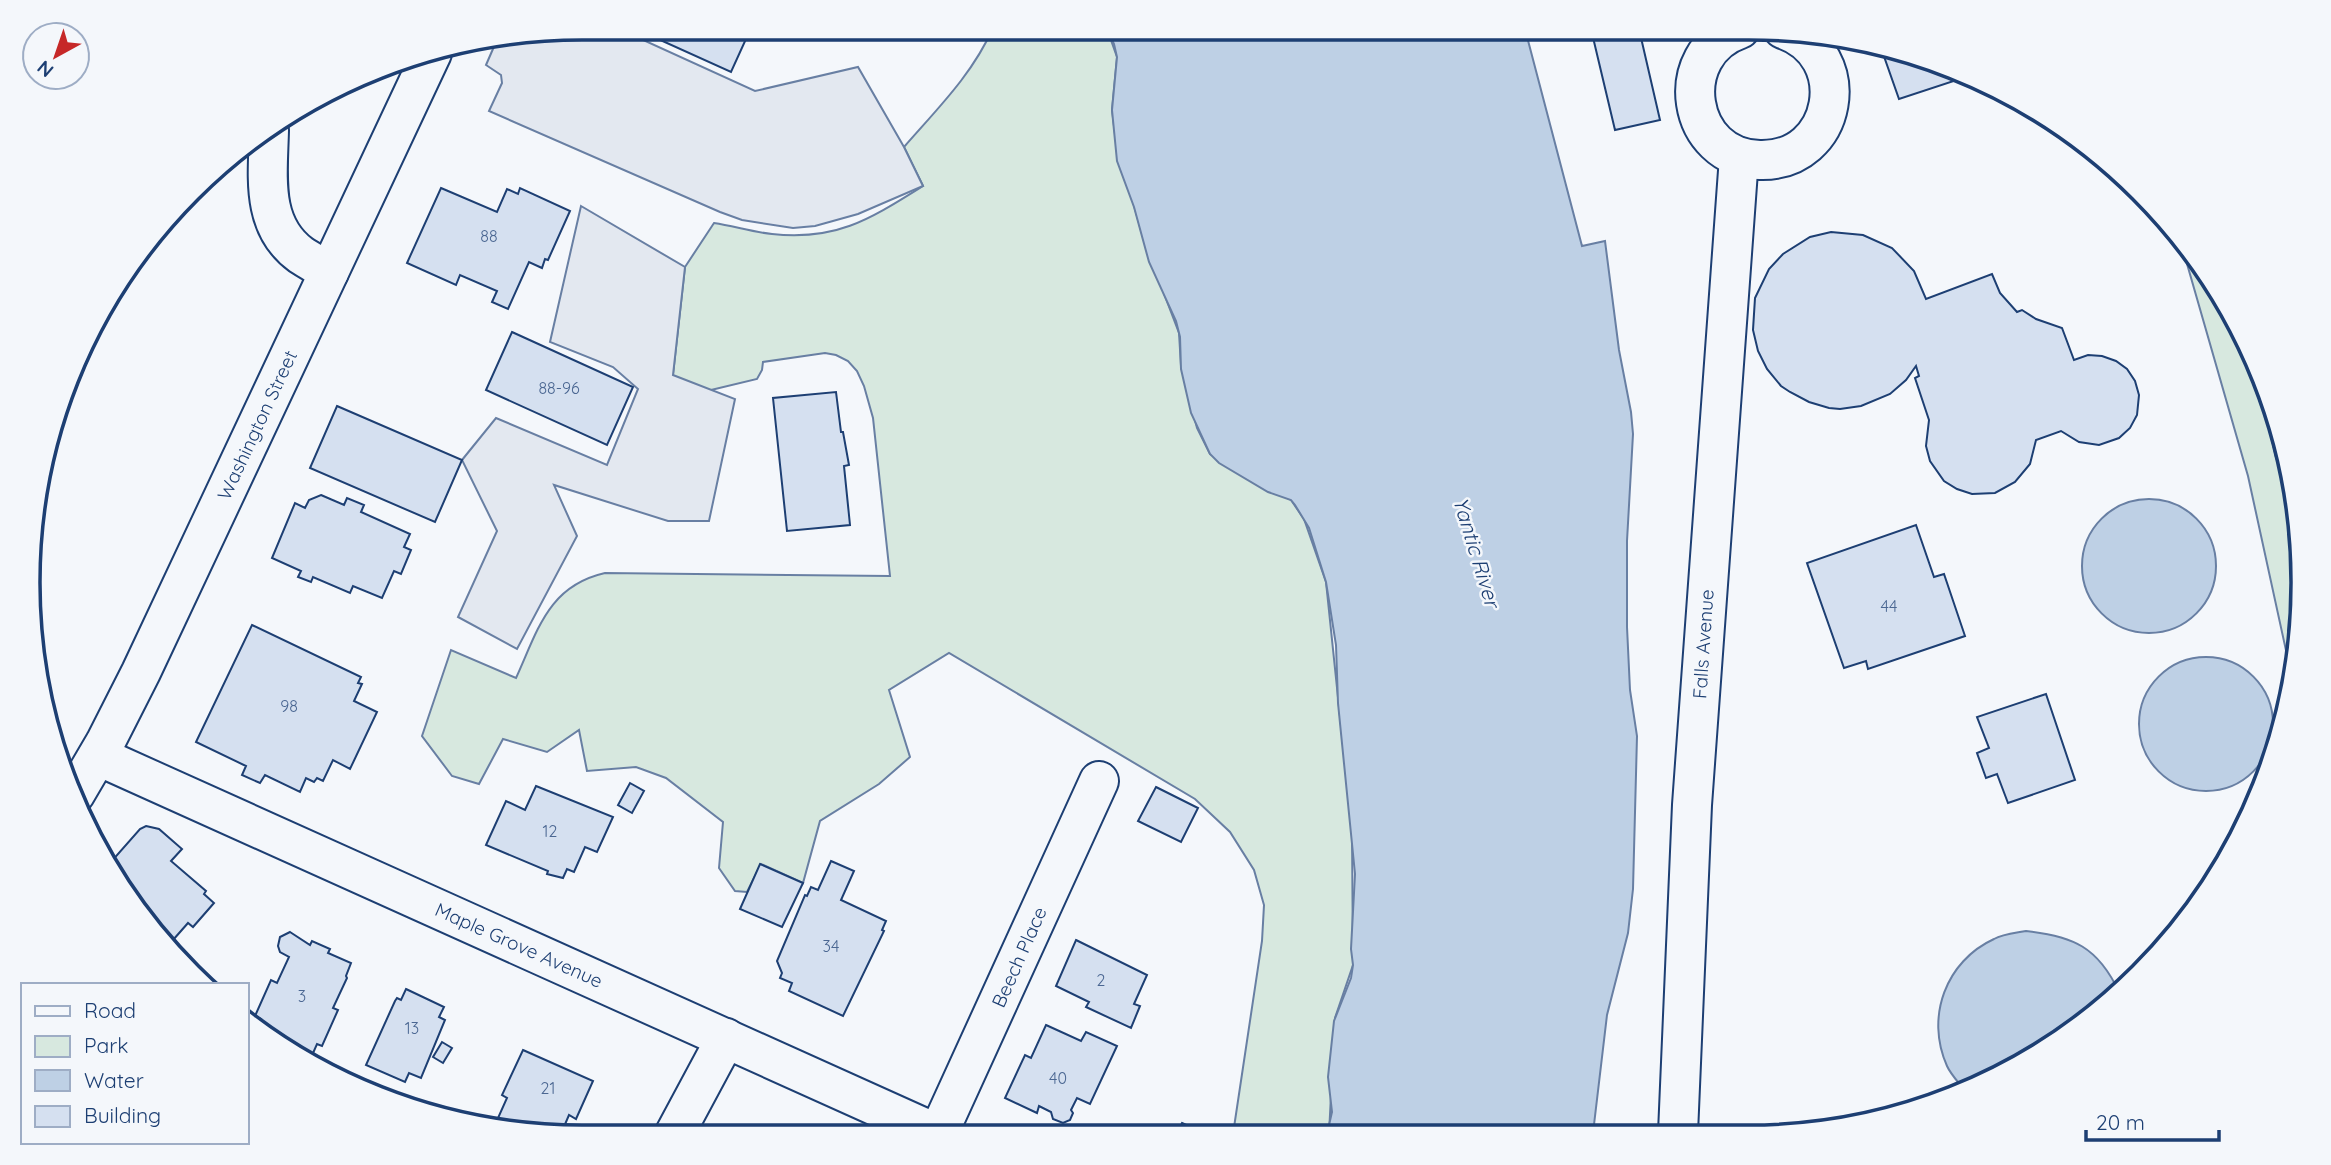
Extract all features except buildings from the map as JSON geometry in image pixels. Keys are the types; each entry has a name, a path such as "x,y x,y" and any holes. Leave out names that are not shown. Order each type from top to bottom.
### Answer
{"main road":[{"path":"1716,40 1702,62 1696,80 1695,99 1699,118 1708,134 1722,148 1739,157 1758,160 1778,160 1796,153 1823,125 1830,106 1830,84 1824,63 1809,44"},
{"name":"Washington Street","path":"80,785 141,672 427,63"},
{"path":"268,141 269,205 276,227 300,254 329,272"},
{"name":"Falls Avenue","path":"1678,1125 1692,805 1739,157"},
{"name":"Maple Grove Avenue","path":"98,756 919,1125"},
{"name":"Beech Place","path":"943,1125 1099,780"},
{"path":"679,1125 726,1038"}],"green space":[{"path":"987,40 1111,40 1117,57 1112,110 1116,142 1144,241 1179,333 1181,366 1197,428 1210,454 1291,500 1304,519 1326,582 1352,832 1353,965 1335,1018 1329,1125 1234,1125 1262,941 1264,905 1254,870 1230,832 1195,799 949,653 889,690 910,757 879,784 820,821 803,883 761,864 747,892 735,891 719,868 723,822 666,778 636,767 587,771 579,730 547,752 503,739 479,784 452,776 422,736 451,650 516,678 547,612 570,588 586,579 605,573 890,576 873,418 857,371 848,361 825,353 763,362 757,379 711,390 693,391 673,375 685,267 714,223 772,234 816,234 834,231 869,218 923,186 904,147 964,76"},
{"path":"2187,263 2235,343 2262,408 2272,442 2290,547 2290,618 2286,651 2248,476"}],"shaded area":[{"path":"643,40 755,91 858,67 923,186 858,214 815,226 793,228 742,220 489,111 502,83 501,75 486,65 493,48 512,45 547,41"},
{"path":"581,206 685,267 673,375 735,399 709,521 668,521 554,485 577,536 517,649 458,617 497,531 462,460 496,418 607,465 638,389 613,367 550,342"}],"water":[{"name":"Yantic River","path":"1112,40 1528,40 1582,246 1605,241 1633,434 1627,541 1627,627 1630,690 1637,736 1633,889 1628,933 1607,1015 1594,1125 1329,1125 1332,1112 1328,1077 1334,1021 1351,978 1353,965 1351,949 1355,874 1338,703 1336,645 1326,582 1309,528 1295,505 1291,500 1268,492 1219,463 1210,454 1191,413 1181,369 1180,337 1176,321 1149,262 1134,207 1117,161 1112,110 1117,57"},
{"path":"2149,499 2175,504 2196,519 2211,540 2216,566 2211,592 2196,613 2175,628 2149,633 2123,628 2102,613 2087,592 2082,566 2087,540 2102,519 2123,504"},
{"path":"2193,658 2219,658 2243,668 2262,687 2272,711 2272,723 2259,764 2243,780 2219,790 2193,790 2169,780 2150,761 2140,737 2140,711 2150,687 2169,668"},
{"path":"2026,931 2071,941 2093,954 2114,983 2079,1013 2050,1033 2020,1052 1959,1082 1949,1069 1938,1029 1944,992 1963,961 1977,949 2005,935"}]}
